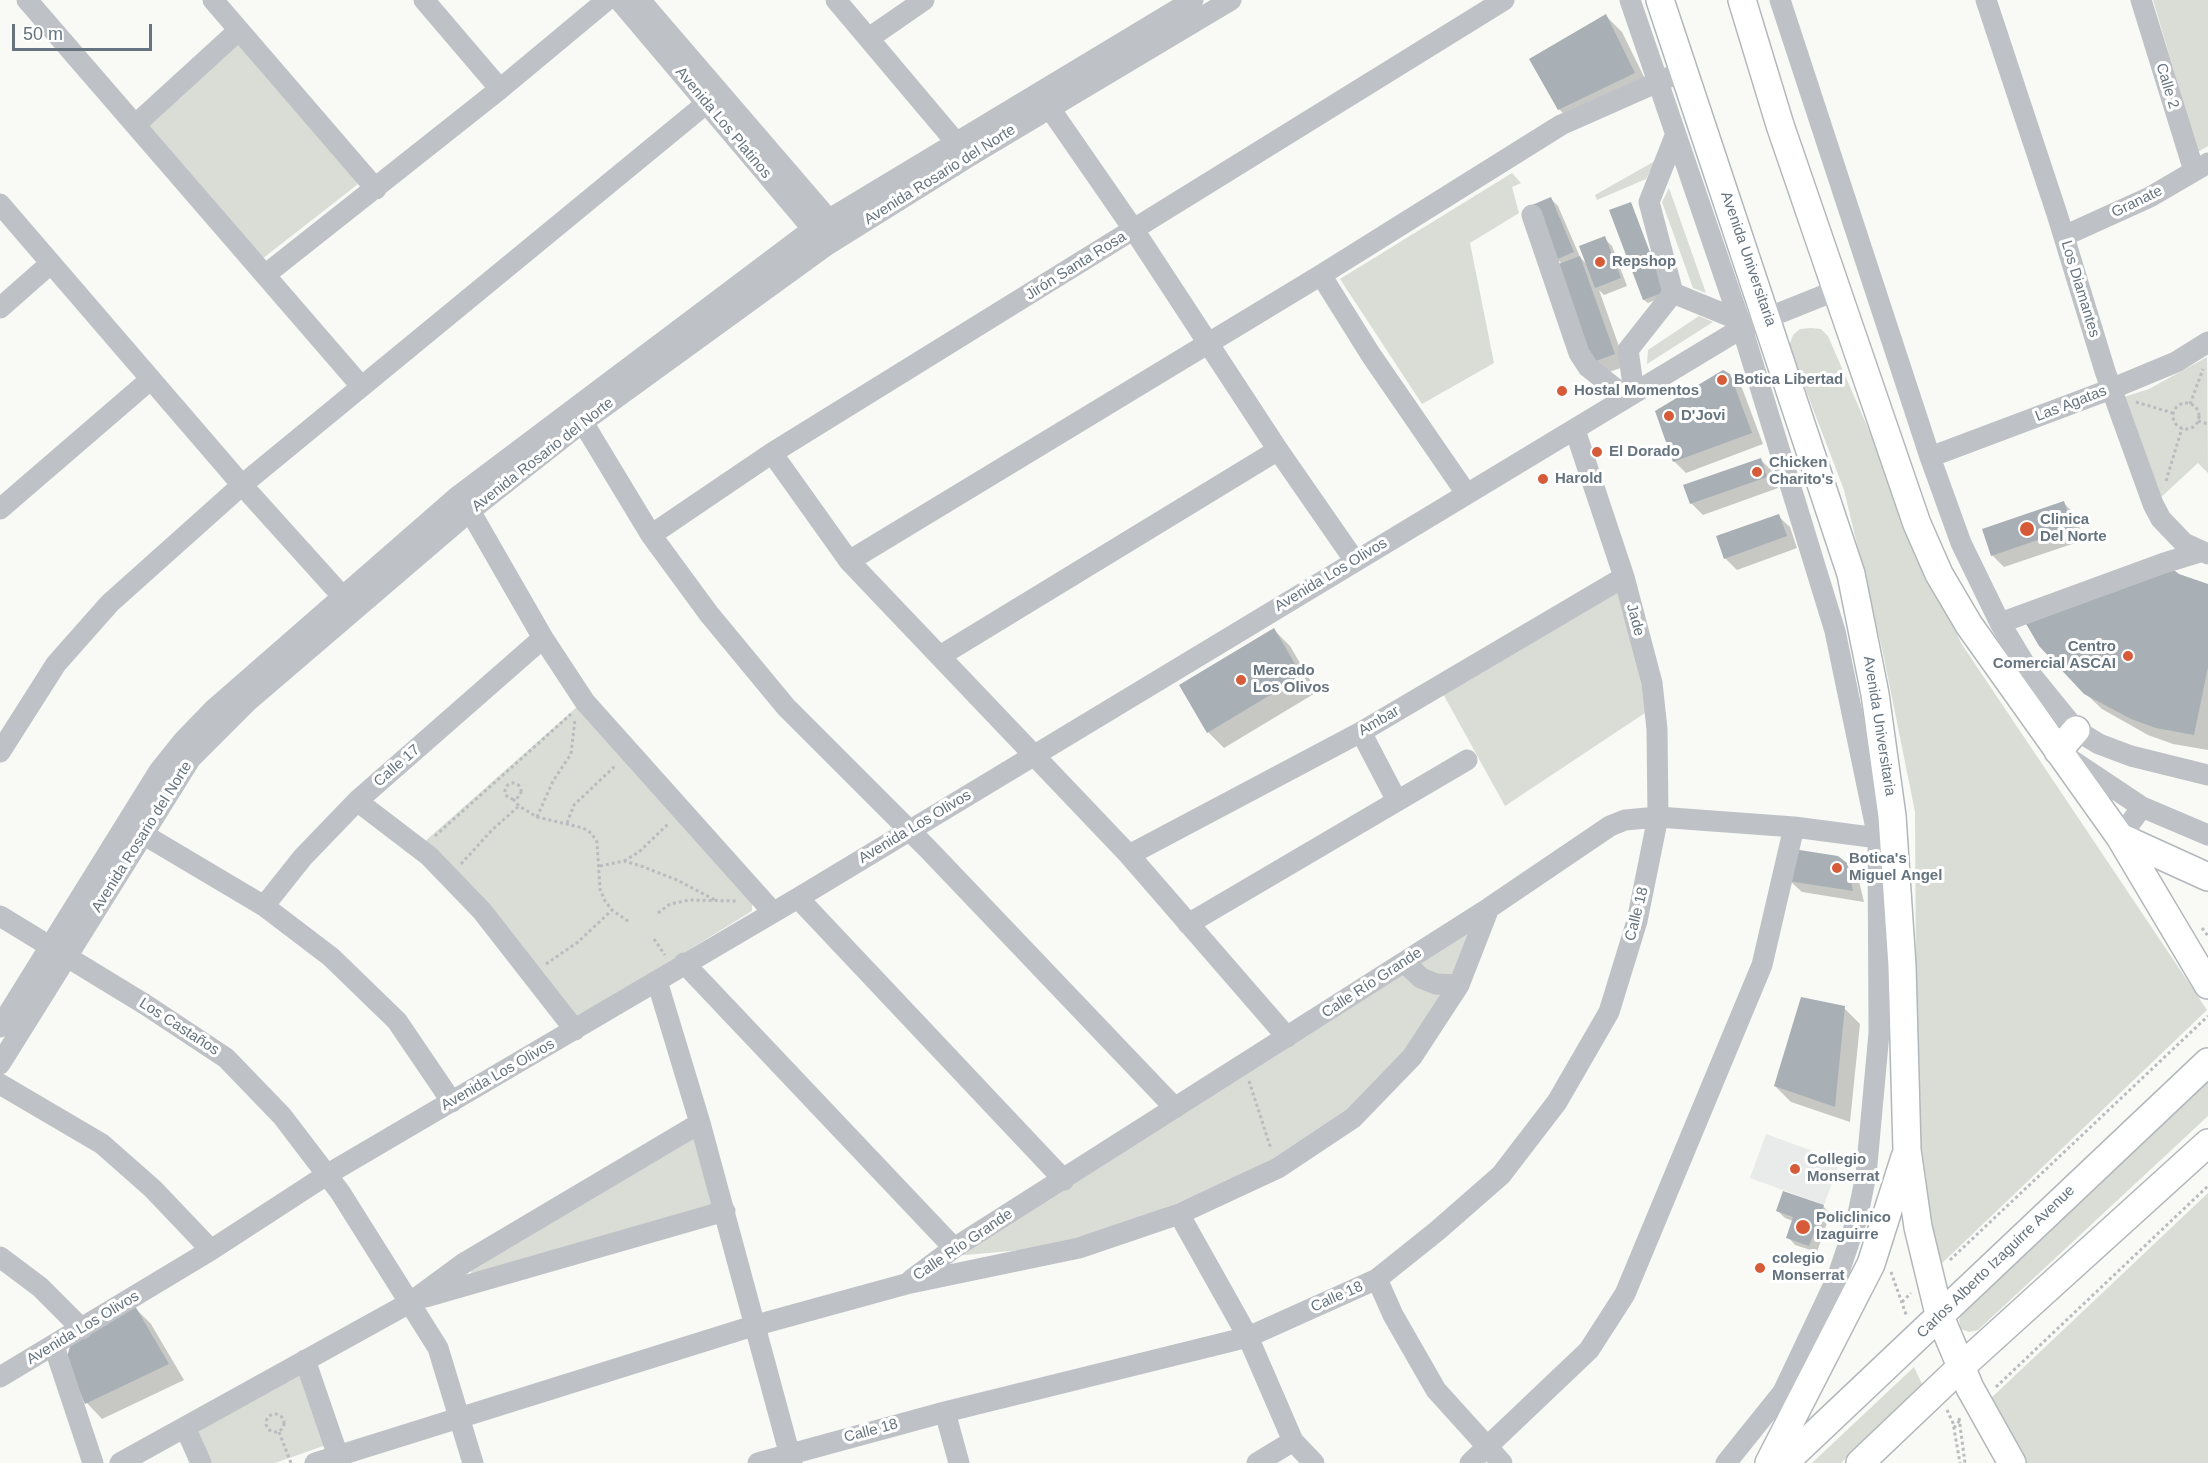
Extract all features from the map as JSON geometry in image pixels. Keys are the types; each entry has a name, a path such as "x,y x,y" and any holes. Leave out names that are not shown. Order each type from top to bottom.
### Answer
{"main road":[{"name":"Avenida Universitaria","path":"1660,0 1851,574 1870,664 1892,816 1902,966 1890,1031 1917,1227 1939,1314 1978,1404 2012,1463"},
{"path":"1742,0 1780,125 1917,524 1939,574 1969,625 2120,837 2208,985"},
{"path":"2058,751 2076,730"},
{"path":"2120,837 2208,877"},
{"name":"Carlos Alberto Izaguirre Avenue","path":"1784,1463 2208,1062"},
{"path":"1860,1463 1962,1366 2208,1143"},
{"path":"1770,1463 1817,1365 1870,1264 1907,1150"},
{"path":"1813,1330 1817,1365"}],"street":[{"path":"27,0 360,386"},
{"path":"213,0 376,189"},
{"path":"424,0 500,89"},
{"path":"265,275 376,189 607,0"},
{"name":"Avenida Los Platinos","path":"619,0 713,98"},
{"name":"Avenida Los Platinos","path":"640,0 713,98 827,233"},
{"path":"836,0 963,149"},
{"path":"868,38 924,0"},
{"name":"Avenida Rosario del Norte","path":"0,1064 58,952 134,829 159,771 183,741 213,710 349,604 464,504 578,415 827,233 1044,100 1193,0"},
{"name":"Avenida Rosario del Norte","path":"1044,100 1231,0"},
{"name":"Jirón Santa Rosa","path":"651,535 772,453 1504,0"},
{"name":"Avenida Universitaria","path":"1630,0 1656,82 1741,324 1835,631 1878,838 1890,1031 1859,1208 1837,1278 1783,1392 1726,1463"},
{"path":"1780,0 1929,457 1961,543 2000,623 2032,676 2076,730 2099,744 2131,756 2208,775"},
{"name":"Los Diamantes","path":"1986,0 2161,519 2184,543 2204,553"},
{"name":"Calle 2","path":"2141,0 2201,167"},
{"path":"135,125 239,30"},
{"path":"849,561 1321,275 1561,125 1683,71"},
{"path":"1,748 56,664 110,603 242,485 360,386 713,98"},
{"path":"1044,100 1209,341 1278,450 1355,561"},
{"path":"1673,293 1649,202 1675,136"},
{"name":"Granate","path":"2064,236 2150,197 2201,167"},
{"path":"0,204 242,485 349,604"},
{"path":"1532,215 1579,353 1587,367 1630,394"},
{"path":"0,308 50,264"},
{"path":"1321,275 1371,355 1466,493"},
{"name":"Avenida Los Olivos","path":"0,1377 212,1250 327,1174 657,981 674,959 798,898 1575,429 1741,324 1767,317 1838,290"},
{"path":"1673,293 1741,324"},
{"path":"1630,394 1628,350 1673,293"},
{"name":"Las Agatas","path":"1929,457 2118,394 2176,362 2206,350"},
{"path":"0,509 151,379"},
{"path":"578,415 651,535 709,614 786,706 909,830 1175,1108"},
{"name":"Jade","path":"1575,429 1624,577 1652,683 1657,729 1659,817"},
{"path":"940,656 1278,450"},
{"path":"772,453 849,561 1032,756 1129,855 1287,1037"},
{"path":"464,504 543,638 585,702 772,911"},
{"path":"2000,623 2164,562 2204,553"},
{"name":"Ambar","path":"1129,855 1361,732 1624,577"},
{"name":"Calle 17","path":"264,906 303,857 357,801 543,638"},
{"path":"1361,732 1397,801"},
{"path":"2058,751 2142,807 2208,835"},
{"path":"1188,924 1467,760"},
{"path":"357,801 429,856 482,911 575,1030"},
{"path":"2120,837 2142,807"},
{"name":"Calle Río Grande","path":"906,1284 954,1248 1489,908 1610,826 1625,820 1659,817 1794,827 1878,838"},
{"name":"Calle 18","path":"758,1463 791,1458 945,1412 1248,1337 1377,1279 1437,1232 1501,1175 1557,1102 1609,1012 1637,921 1659,817"},
{"path":"1470,1463 1588,1350 1625,1294 1762,965 1794,827"},
{"path":"134,829 264,906 331,957 397,1021 452,1102"},
{"path":"798,898 1064,1180"},
{"path":"315,1463 753,1326 906,1284 1079,1248 1179,1214 1278,1168 1353,1118 1412,1057 1459,985 1489,908"},
{"name":"Los Castaños","path":"0,916 146,1005 226,1058 282,1116 327,1174 438,1347 473,1463"},
{"name":"Avenida Rosario del Norte","path":"0,1027 58,952"},
{"path":"674,959 954,1248"},
{"path":"1404,962 1422,978 1436,984 1459,985"},
{"path":"657,981 700,1124 753,1326 791,1458"},
{"path":"0,1084 102,1144 153,1189 212,1250"},
{"path":"120,1463 411,1302 464,1263 700,1124"},
{"path":"411,1302 724,1211"},
{"path":"1179,1214 1248,1337 1293,1441 1314,1463"},
{"path":"0,1257 40,1287 82,1329"},
{"path":"1377,1279 1393,1315 1436,1390 1502,1463"},
{"path":"54,1346 93,1463"},
{"path":"305,1360 338,1456"},
{"path":"945,1412 959,1463"},
{"path":"184,1427 201,1463"},
{"path":"1257,1463 1293,1441"}],"path":[{"path":"2190,404 2206,350"},
{"path":"2118,394 2174,413"},
{"path":"2174,413 2181,404 2190,404 2197,409 2199,421"},
{"path":"2174,413 2177,425 2182,428 2192,428 2199,421"},
{"path":"2199,421 2208,424"},
{"path":"2165,484 2182,428"},
{"path":"428,843 574,711 575,727 571,754 553,781 537,817"},
{"path":"567,823 574,805 616,765"},
{"path":"499,778 507,785"},
{"path":"507,785 514,783 520,789 520,793 513,799"},
{"path":"507,785 506,795 537,817 567,823 591,833 597,842 600,889 612,910 629,922"},
{"path":"458,867 491,831 519,806"},
{"path":"599,867 624,861 639,852 670,822"},
{"path":"624,861 677,880 715,900"},
{"path":"658,913 670,904 690,900 740,902"},
{"path":"543,967 578,942 612,910"},
{"path":"654,939 674,959"},
{"path":"1949,1261 2208,1016"},
{"path":"1244,1065 1278,1168"},
{"path":"1954,1428 2208,1186"},
{"path":"1876,1246 1889,1265 1910,1324"},
{"path":"1946,1408 1954,1428 1960,1463"},
{"path":"280,1415 284,1419 284,1426 279,1432 271,1431 266,1425 269,1416 280,1415"},
{"path":"279,1432 291,1463"}],"shaded area":[{"path":"2153,0 2208,0 2208,146 2198,152"},
{"path":"238,42 362,181 262,259 147,127"},
{"path":"1655,161 1646,179 1597,200 1595,195"},
{"path":"1512,173 1521,183 1512,187 1519,213 1470,243 1494,363 1422,404 1340,279"},
{"path":"1669,188 1706,293 1693,288 1662,202"},
{"path":"1699,316 1713,322 1647,364 1648,350"},
{"path":"1800,329 1821,329 1828,336 1961,643 2207,1010 1938,1267 1917,1164 1915,812 1883,653 1844,490 1789,346 1793,335"},
{"path":"2207,357 2208,473 2198,463 2158,500 2124,397 2149,389"},
{"path":"1619,588 1648,711 1505,806 1442,692"},
{"path":"578,706 752,895 752,911 580,1017 571,1015 524,948 475,891 423,843"},
{"path":"1473,924 1448,989 1405,1054 1340,1117 1274,1160 1175,1204 1079,1240 1033,1249 954,1256"},
{"path":"2208,1082 2208,1116 1978,1330 1969,1332 1961,1329 1959,1320 1962,1313"},
{"path":"696,1131 716,1207 472,1278 470,1264"},
{"name":"Collegio Monserrat","path":"1766,1134 1840,1161 1824,1205 1750,1178"},
{"path":"2208,1193 2208,1463 2027,1463 1988,1401"},
{"path":"1914,1367 1922,1384 1841,1463 1812,1463"},
{"path":"303,1370 329,1444 275,1463 208,1463 194,1432"}],"building":[{"path":"1606,14 1635,73 1558,110 1529,59"},
{"path":"1551,197 1574,252 1555,260 1532,205"},
{"path":"1631,202 1665,292 1643,300 1609,210"},
{"name":"Repshop","path":"1605,236 1621,278 1595,288 1579,246"},
{"path":"1580,256 1615,354 1588,364 1553,266"},
{"path":"1723,370 1730,374 1752,433 1673,462 1655,411"},
{"path":"1761,458 1767,477 1690,504 1683,485"},
{"name":"Clinica Del Norte","path":"2064,501 2073,528 1991,556 1982,529"},
{"path":"1779,514 1787,536 1724,559 1716,536"},
{"name":"Centro Comercial ASCAI","path":"2171,568 2179,574 2208,584 2208,667 2194,735 2156,728 2131,719 2084,694 2039,646 2025,622"},
{"name":"Mercado Los Olivos","path":"1274,628 1302,676 1207,733 1179,685"},
{"path":"1793,849 1838,856 1847,863 1853,891 1788,881"},
{"path":"1801,997 1845,1006 1835,1107 1774,1086"},
{"name":"Policlinico Izaguirre","path":"1783,1191 1824,1205 1809,1246 1786,1238 1793,1217 1776,1211"},
{"path":"135,1306 169,1364 85,1404 66,1361 70,1346"}],"place":[{"name":"Repshop","path":"1600,262"},
{"name":"Botica Libertad","path":"1722,380"},
{"name":"Hostal Momentos","path":"1562,391"},
{"name":"D'Jovi","path":"1669,416"},
{"name":"El Dorado","path":"1597,452"},
{"name":"Chicken Charito's","path":"1757,472"},
{"name":"Harold","path":"1543,479"},
{"name":"Clinica Del Norte","path":"2027,529"},
{"name":"Centro Comercial ASCAI","path":"2128,656"},
{"name":"Mercado Los Olivos","path":"1241,680"},
{"name":"Botica's Miguel Angel","path":"1837,868"},
{"name":"Collegio Monserrat","path":"1795,1169"},
{"name":"Policlinico Izaguirre","path":"1803,1227"},
{"name":"colegio Monserrat","path":"1760,1268"}]}
